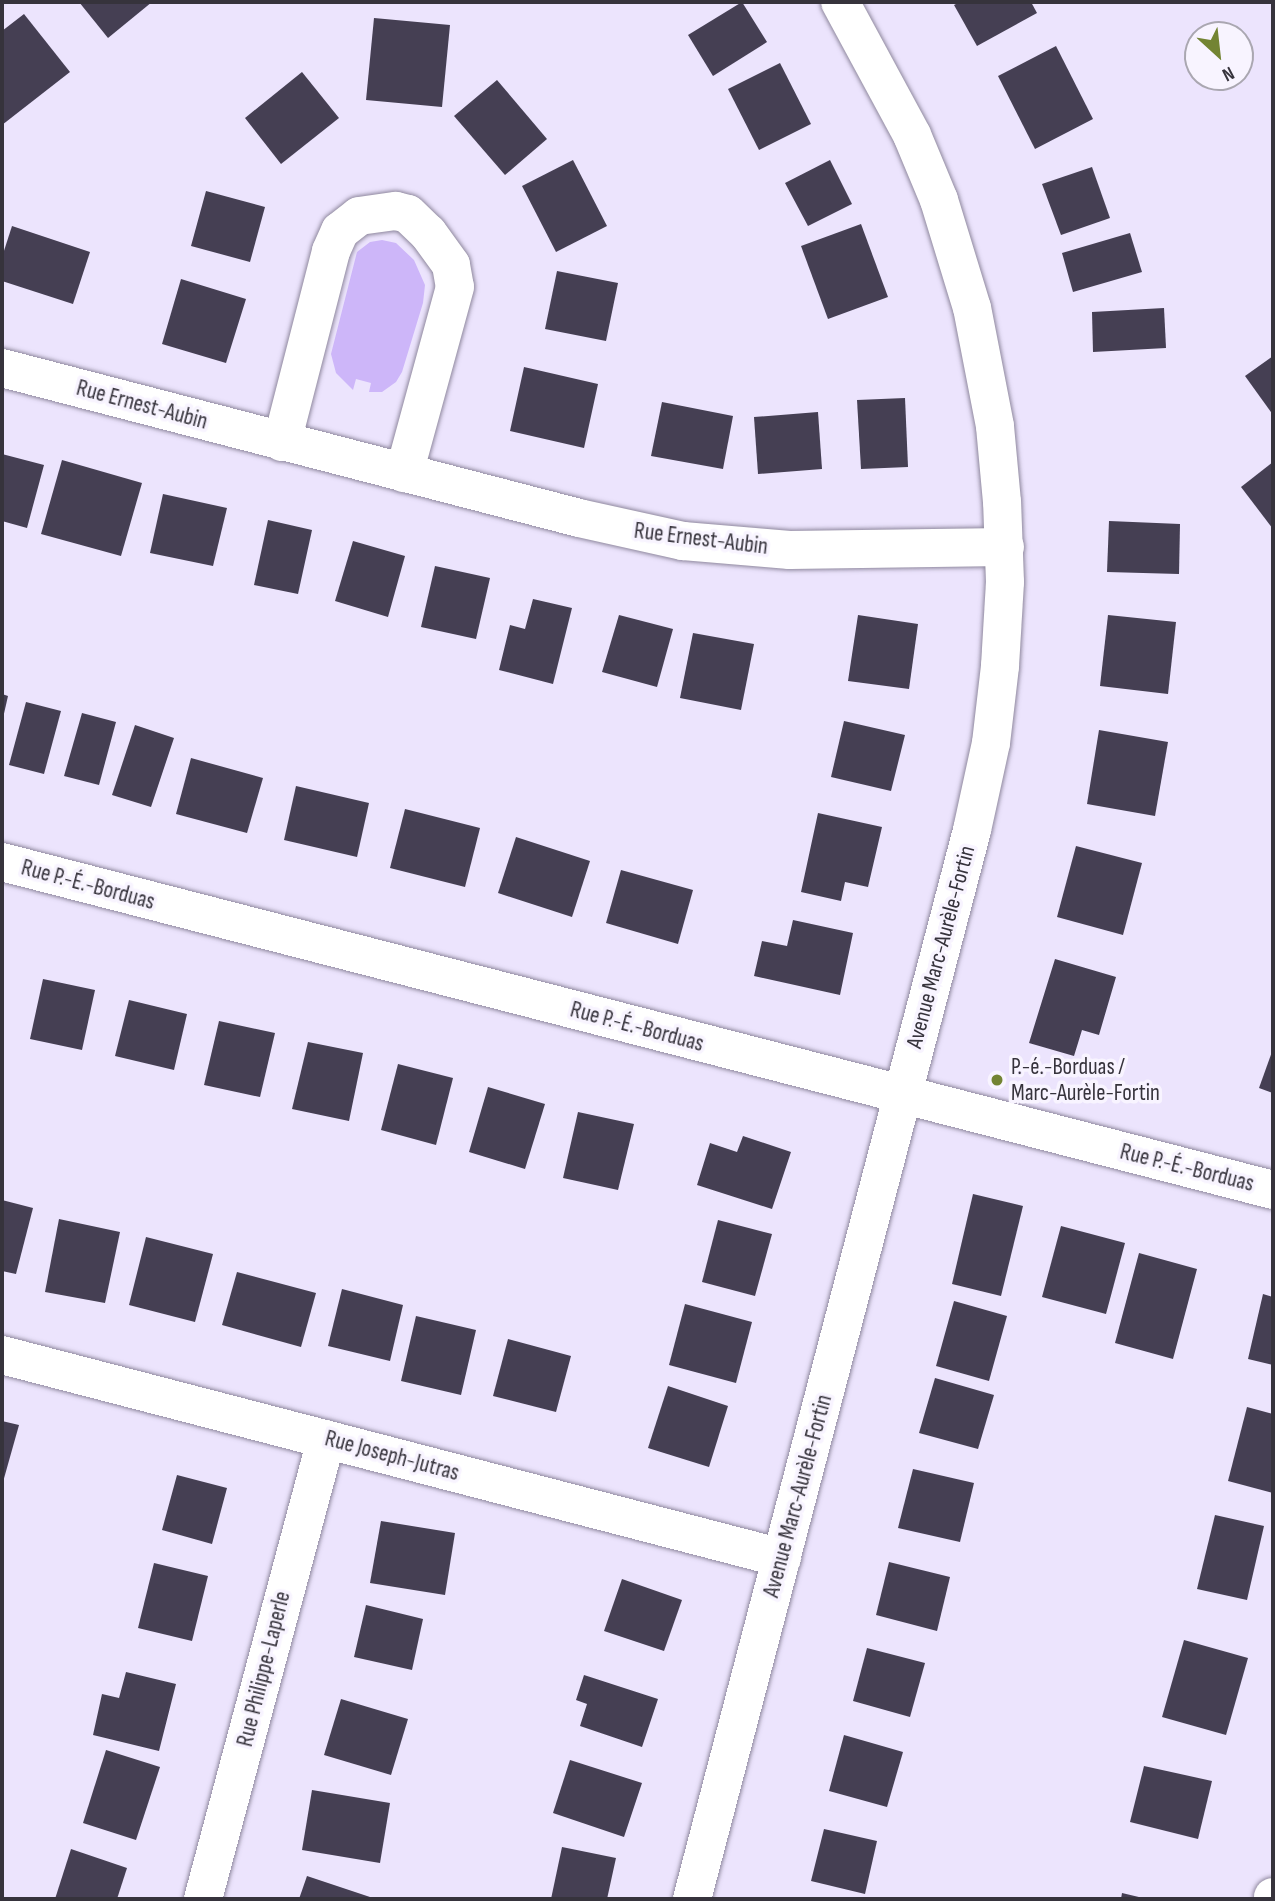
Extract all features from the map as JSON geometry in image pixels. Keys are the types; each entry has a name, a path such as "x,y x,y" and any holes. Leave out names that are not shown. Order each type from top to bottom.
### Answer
{"street":[{"name":"Avenue Marc-Aurèle-Fortin","path":"692,1899 972,830 991,743 1001,655 1005,547 995,426 982,349 961,266 939,200 912,135 840,2"},
{"path":"282,442 331,251 340,230 359,216 396,211 408,214 428,233 451,265 456,287 404,473"},
{"name":"Rue Ernest-Aubin","path":"2,368 621,529 702,544 790,550 1005,547"},
{"name":"Rue P.-É.-Borduas","path":"2,862 1273,1190"},
{"name":"Rue Joseph-Jutras","path":"2,1354 782,1558"},
{"name":"Rue Philippe-Laperle","path":"203,1899 326,1439"}],"shaded area":[{"path":"382,240 396,243 414,260 425,285 423,303 402,372 396,382 382,392 369,392 371,383 356,379 353,390 336,373 331,354 357,252 370,242"}],"building":[{"path":"79,2 152,2 108,38"},
{"path":"742,2 767,42 713,76 688,35"},
{"path":"960,2 1031,2 1037,13 977,46 954,5"},
{"path":"24,14 70,72 2,125 2,31"},
{"path":"374,18 450,25 442,107 366,100"},
{"path":"1056,46 1093,119 1035,149 998,76"},
{"path":"780,63 811,124 759,150 728,89"},
{"path":"302,72 339,118 281,164 245,118"},
{"path":"497,80 547,139 505,175 454,116"},
{"path":"573,160 607,226 556,252 522,186"},
{"path":"830,160 852,204 808,226 785,183"},
{"path":"1092,167 1110,218 1061,235 1042,184"},
{"path":"206,191 265,207 250,262 191,246"},
{"path":"861,224 888,297 828,319 801,246"},
{"path":"12,226 90,252 73,304 2,281 2,257"},
{"path":"1130,233 1142,272 1073,292 1062,253"},
{"path":"557,271 618,283 606,341 545,329"},
{"path":"181,279 246,299 226,363 162,344"},
{"path":"1164,308 1166,348 1093,352 1092,312"},
{"path":"1273,356 1273,415 1245,376"},
{"path":"524,367 598,384 584,448 510,431"},
{"path":"905,398 908,467 861,469 857,400"},
{"path":"662,402 733,416 723,469 651,456"},
{"path":"818,412 822,469 758,474 754,417"},
{"path":"2,454 44,465 27,528 2,521"},
{"path":"62,460 142,483 121,556 41,534"},
{"path":"1273,462 1273,529 1241,487"},
{"path":"163,494 227,508 213,566 150,553"},
{"path":"268,520 312,530 298,594 254,585"},
{"path":"1109,521 1180,524 1179,574 1107,572"},
{"path":"353,541 405,556 388,617 335,601"},
{"path":"435,566 490,578 476,639 421,627"},
{"path":"533,599 572,608 553,684 499,670 510,625 525,629"},
{"path":"619,615 673,629 657,687 602,672"},
{"path":"858,615 918,624 909,689 848,681"},
{"path":"1108,615 1176,622 1168,694 1100,686"},
{"path":"693,633 754,644 741,710 680,698"},
{"path":"2,694 8,696 3,718 2,718"},
{"path":"26,702 61,711 44,774 9,765"},
{"path":"82,713 116,722 99,785 64,776"},
{"path":"844,721 905,735 891,791 831,777"},
{"path":"135,725 174,738 151,807 112,795"},
{"path":"1099,730 1168,742 1155,816 1087,804"},
{"path":"191,758 263,778 247,833 176,814"},
{"path":"296,786 369,803 357,857 284,840"},
{"path":"405,809 480,828 465,887 390,868"},
{"path":"818,813 882,827 868,887 845,882 841,901 801,892"},
{"path":"516,837 590,861 572,917 498,893"},
{"path":"1076,846 1142,863 1123,935 1057,917"},
{"path":"621,870 693,890 678,944 606,923"},
{"path":"793,920 853,933 840,995 754,976 762,941 787,946"},
{"path":"1055,959 1116,977 1099,1035 1082,1030 1074,1056 1029,1043"},
{"path":"43,979 95,990 82,1050 30,1039"},
{"path":"129,1000 187,1014 174,1070 115,1056"},
{"path":"219,1021 275,1033 260,1097 204,1085"},
{"path":"308,1042 363,1053 349,1121 292,1109"},
{"path":"1273,1049 1273,1093 1259,1088"},
{"path":"398,1064 453,1078 436,1145 381,1130"},
{"path":"488,1087 545,1104 525,1169 469,1152"},
{"path":"578,1112 634,1124 618,1190 563,1178"},
{"path":"743,1136 791,1152 772,1209 697,1185 710,1143 737,1152"},
{"path":"973,1194 1023,1206 1001,1296 952,1284"},
{"path":"2,1200 33,1208 16,1274 2,1271"},
{"path":"59,1219 120,1232 105,1303 45,1292"},
{"path":"718,1220 772,1234 755,1296 702,1282"},
{"path":"1061,1226 1125,1243 1106,1314 1042,1297"},
{"path":"146,1237 213,1254 195,1322 129,1305"},
{"path":"1139,1253 1197,1269 1173,1359 1115,1343"},
{"path":"237,1272 316,1293 301,1347 222,1325"},
{"path":"342,1289 403,1305 390,1361 328,1346"},
{"path":"1263,1294 1273,1297 1273,1365 1248,1359"},
{"path":"954,1301 1007,1316 989,1381 936,1366"},
{"path":"685,1304 752,1322 736,1383 669,1365"},
{"path":"416,1316 476,1330 461,1395 401,1381"},
{"path":"508,1339 571,1356 556,1412 493,1396"},
{"path":"935,1378 994,1395 978,1449 919,1433"},
{"path":"668,1386 728,1406 709,1467 648,1448"},
{"path":"1247,1407 1273,1414 1273,1493 1228,1481"},
{"path":"2,1421 19,1425 3,1482 2,1482"},
{"path":"913,1469 974,1483 960,1542 898,1528"},
{"path":"177,1475 227,1488 212,1544 162,1530"},
{"path":"1215,1515 1264,1526 1247,1600 1197,1589"},
{"path":"381,1521 455,1533 445,1595 370,1583"},
{"path":"889,1562 950,1577 937,1631 876,1615"},
{"path":"154,1563 208,1576 192,1641 138,1628"},
{"path":"622,1579 682,1600 664,1651 604,1631"},
{"path":"366,1605 423,1619 412,1670 354,1657"},
{"path":"1184,1640 1248,1658 1226,1735 1162,1717"},
{"path":"867,1648 925,1663 910,1717 853,1701"},
{"path":"126,1672 176,1684 159,1751 93,1735 102,1694 119,1698"},
{"path":"584,1675 658,1699 642,1747 580,1726 587,1704 576,1700"},
{"path":"341,1699 408,1719 391,1775 324,1755"},
{"path":"844,1735 903,1752 887,1807 829,1791"},
{"path":"106,1750 160,1767 136,1840 83,1823"},
{"path":"570,1760 642,1783 624,1837 553,1813"},
{"path":"1144,1766 1212,1781 1198,1839 1130,1822"},
{"path":"312,1790 390,1803 380,1863 302,1850"},
{"path":"824,1829 877,1841 865,1894 811,1881"},
{"path":"562,1847 616,1858 607,1899 551,1899"},
{"path":"71,1849 127,1868 117,1899 55,1899"},
{"path":"307,1876 370,1897 299,1899"},
{"path":"1122,1893 1143,1898 1143,1899 1121,1899"}],"place":[{"name":"P.-é.-Borduas / Marc-Aurèle-Fortin","path":"997,1080"}]}
